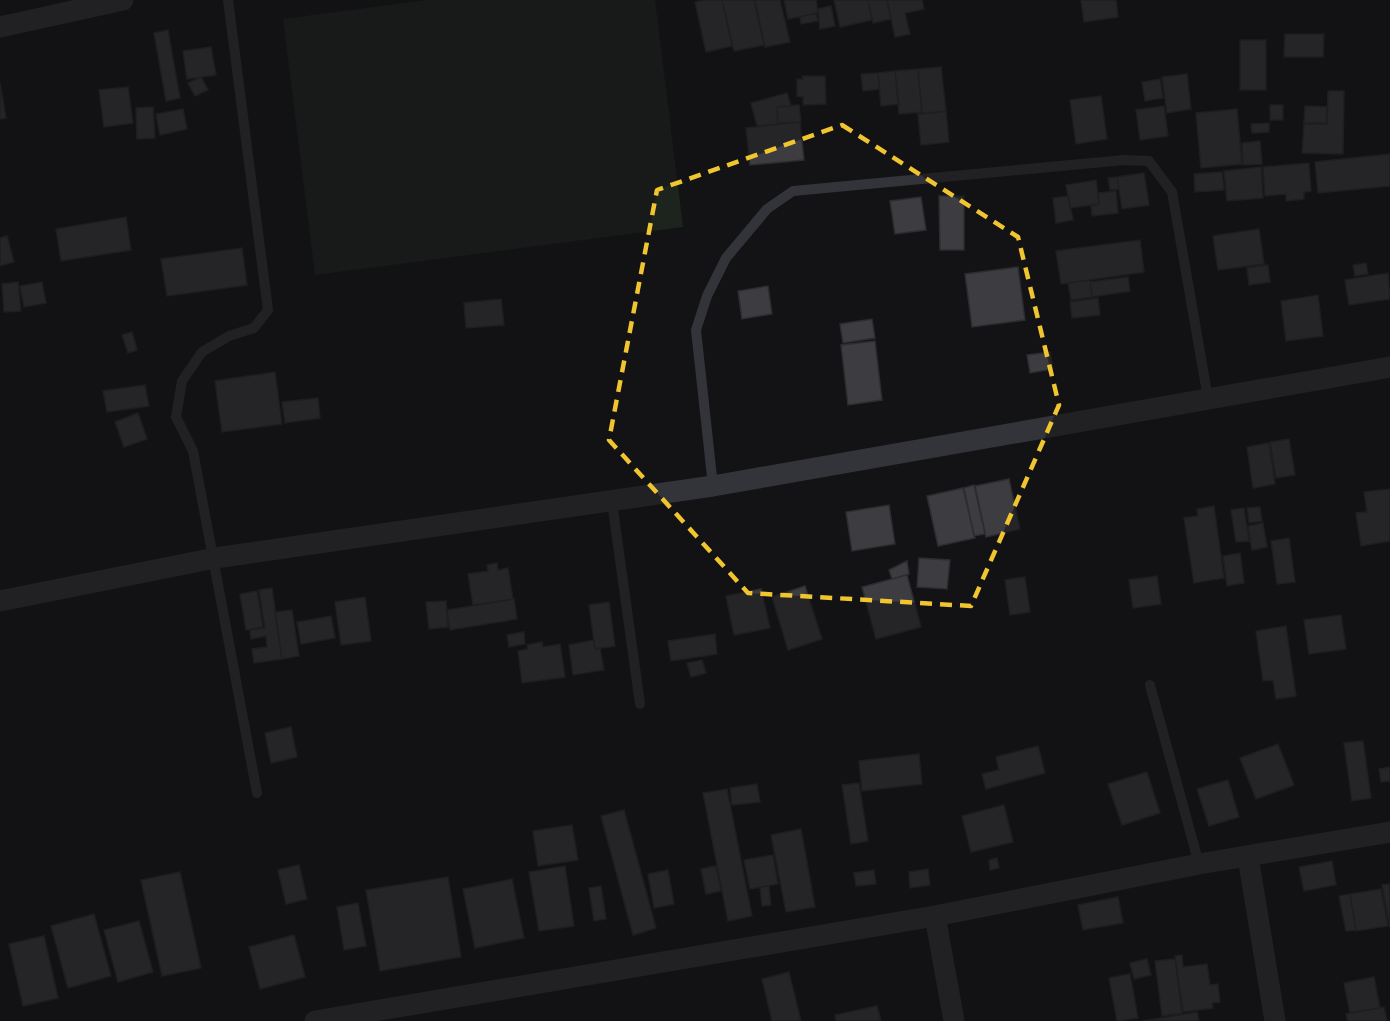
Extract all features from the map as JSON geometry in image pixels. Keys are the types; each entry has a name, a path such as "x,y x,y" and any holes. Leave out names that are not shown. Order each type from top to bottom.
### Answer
{"street":[{"path":"0,27 123,0"},
{"path":"0,601 215,558 713,486 1390,368"},
{"path":"321,1020 935,916 1199,864 1390,832"},
{"path":"1248,857 1275,1021"},
{"path":"935,916 954,1021"}],"lane":[{"path":"228,0 268,310 254,328 229,336 202,352 182,381 176,417 193,451 215,558 257,793"},
{"path":"713,486 696,330 707,296 726,258 767,209 793,191 1124,160 1149,161 1172,192 1208,398"},
{"path":"612,502 640,704"},
{"path":"1150,685 1199,864"}],"highlighted area":[{"path":"842,125 1018,237 1059,405 971,606 748,593 609,440 657,190"}],"shaded area":[{"path":"426,0 655,0 683,227 315,275 283,19"}],"building":[{"path":"722,0 732,46 706,52 695,2"},
{"path":"722,0 754,0 764,45 734,51"},
{"path":"755,0 780,0 790,42 765,47"},
{"path":"784,0 816,0 818,13 788,19"},
{"path":"834,0 868,0 872,20 840,27"},
{"path":"868,0 887,0 891,19 873,23"},
{"path":"887,0 922,0 924,9 905,13 910,34 895,37"},
{"path":"1081,0 1116,0 1118,17 1084,22"},
{"path":"831,6 835,26 820,29 818,9"},
{"path":"816,13 818,21 801,24 800,17"},
{"path":"168,30 180,98 166,101 154,33"},
{"path":"1285,34 1324,34 1323,57 1284,57"},
{"path":"1240,40 1266,40 1266,90 1240,90"},
{"path":"211,47 216,75 187,79 183,51"},
{"path":"941,67 946,111 922,114 918,69"},
{"path":"918,69 922,112 899,114 895,71"},
{"path":"895,71 899,104 881,106 878,73"},
{"path":"878,73 880,89 863,91 861,74"},
{"path":"1187,74 1191,109 1167,113 1162,77"},
{"path":"802,76 825,76 826,104 803,105 803,97 797,96 797,79 803,79"},
{"path":"201,77 208,90 195,96 188,83"},
{"path":"1160,79 1163,98 1145,101 1142,82"},
{"path":"0,83 6,118 0,119"},
{"path":"128,87 133,123 104,127 99,90"},
{"path":"1328,91 1344,91 1343,154 1302,153 1304,124 1327,124"},
{"path":"787,93 791,106 777,107 778,124 757,126 751,103"},
{"path":"1101,96 1107,139 1076,144 1070,100"},
{"path":"799,105 801,122 778,123 777,107"},
{"path":"1270,105 1283,105 1283,120 1270,120"},
{"path":"1164,106 1168,136 1140,140 1136,110"},
{"path":"1305,106 1327,107 1326,123 1304,123"},
{"path":"153,107 155,138 137,139 136,108"},
{"path":"183,109 187,129 160,135 156,114"},
{"path":"1237,109 1242,164 1201,168 1196,113"},
{"path":"946,111 949,142 921,145 918,114"},
{"path":"800,122 804,160 750,165 746,128"},
{"path":"1269,123 1269,132 1252,133 1251,124"},
{"path":"1260,141 1262,164 1243,165 1242,143"},
{"path":"1390,154 1390,186 1318,193 1315,162"},
{"path":"1309,163 1311,191 1304,192 1304,199 1286,201 1286,194 1265,196 1263,167"},
{"path":"1261,167 1263,198 1227,201 1224,171"},
{"path":"1222,172 1224,190 1195,192 1194,174"},
{"path":"1144,173 1149,205 1122,209 1117,177"},
{"path":"1117,177 1119,189 1110,190 1108,178"},
{"path":"1096,180 1099,204 1070,208 1066,185"},
{"path":"1116,191 1118,213 1092,216 1091,206 1099,204 1098,193"},
{"path":"939,196 964,196 964,250 940,250"},
{"path":"1068,196 1073,220 1056,223 1053,198"},
{"path":"921,197 926,230 895,234 890,201"},
{"path":"126,217 131,250 61,261 56,229"},
{"path":"1259,229 1264,264 1218,270 1213,236"},
{"path":"7,236 14,262 0,266 0,238"},
{"path":"1140,240 1144,272 1061,284 1056,251"},
{"path":"242,248 247,285 167,296 161,259"},
{"path":"1366,263 1368,274 1355,276 1353,265"},
{"path":"1268,265 1270,282 1249,285 1247,268"},
{"path":"1018,267 1025,320 972,327 965,274"},
{"path":"1388,273 1390,299 1349,305 1345,280"},
{"path":"1128,277 1130,291 1092,297 1090,282"},
{"path":"1090,280 1092,297 1071,300 1068,283"},
{"path":"18,282 21,311 4,312 2,284"},
{"path":"42,282 46,303 24,307 20,286"},
{"path":"768,286 772,314 742,319 738,291"},
{"path":"1318,295 1323,336 1286,341 1281,301"},
{"path":"1098,298 1100,315 1072,318 1070,302"},
{"path":"501,299 504,325 466,328 464,303"},
{"path":"872,319 875,338 843,343 840,324"},
{"path":"132,332 137,350 128,353 122,335"},
{"path":"875,341 882,400 848,405 841,345"},
{"path":"1050,352 1053,369 1030,373 1027,355"},
{"path":"275,372 282,424 222,432 215,381"},
{"path":"145,385 149,406 107,412 103,391"},
{"path":"318,398 320,418 285,423 282,402"},
{"path":"138,413 147,439 124,447 115,422"},
{"path":"1289,439 1295,475 1276,478 1270,442"},
{"path":"1269,443 1275,484 1253,488 1247,447"},
{"path":"1009,479 1020,529 986,537 975,486"},
{"path":"974,485 985,534 974,536 964,488"},
{"path":"963,488 975,538 938,546 927,496"},
{"path":"1390,489 1390,541 1361,546 1356,513 1367,512 1364,492"},
{"path":"889,505 895,544 852,551 846,512"},
{"path":"1214,506 1224,578 1194,583 1184,518 1198,516 1197,509"},
{"path":"1260,507 1262,521 1249,523 1247,508"},
{"path":"1244,508 1249,541 1236,542 1231,510"},
{"path":"1263,523 1267,547 1252,550 1248,526"},
{"path":"1289,538 1295,582 1277,584 1271,541"},
{"path":"1240,553 1244,583 1227,586 1223,556"},
{"path":"919,558 950,560 947,589 917,587"},
{"path":"907,561 909,574 892,579 889,570"},
{"path":"497,563 498,570 508,568 513,599 473,605 468,574 488,571 487,565"},
{"path":"907,575 921,627 876,639 862,587"},
{"path":"1157,576 1161,604 1133,608 1129,580"},
{"path":"1025,577 1030,612 1010,615 1005,580"},
{"path":"805,586 822,639 788,650 772,597"},
{"path":"272,588 282,659 254,663 252,649 267,647 266,636 251,639 250,630 265,628 259,590"},
{"path":"761,589 770,628 734,635 726,596"},
{"path":"257,591 263,627 246,630 240,594"},
{"path":"365,597 371,641 341,645 335,602"},
{"path":"514,599 517,619 450,630 447,610"},
{"path":"446,601 448,627 429,629 426,602"},
{"path":"609,602 615,646 595,649 589,605"},
{"path":"292,610 299,656 282,659 275,612"},
{"path":"1341,615 1346,649 1309,654 1304,620"},
{"path":"331,616 335,638 301,644 297,622"},
{"path":"1286,626 1296,696 1276,699 1273,680 1263,681 1256,631"},
{"path":"524,632 525,644 509,647 507,635"},
{"path":"715,634 717,654 671,661 668,641"},
{"path":"594,640 595,649 600,648 604,670 573,675 569,645"},
{"path":"542,642 543,647 560,644 565,677 522,683 518,651 528,649 527,645"},
{"path":"702,660 706,673 691,677 687,663"},
{"path":"291,727 297,757 271,763 265,733"},
{"path":"1363,741 1371,798 1352,801 1344,743"},
{"path":"1278,744 1294,785 1256,799 1240,758"},
{"path":"1038,746 1045,773 986,789 982,774 999,770 996,757"},
{"path":"919,754 922,784 862,791 859,761"},
{"path":"1390,767 1390,781 1381,782 1379,769"},
{"path":"1147,772 1160,813 1122,825 1108,784"},
{"path":"1228,780 1239,817 1209,826 1197,789"},
{"path":"859,783 868,841 851,844 842,785"},
{"path":"757,784 760,802 732,805 730,788"},
{"path":"727,789 752,916 728,921 703,793"},
{"path":"1004,805 1013,842 971,852 962,816"},
{"path":"624,810 656,928 633,935 601,816"},
{"path":"572,825 578,860 538,866 533,831"},
{"path":"801,829 815,907 786,912 771,835"},
{"path":"773,855 778,884 750,889 744,860"},
{"path":"997,858 999,868 990,870 989,860"},
{"path":"1332,861 1336,885 1304,891 1299,867"},
{"path":"299,865 307,899 286,904 278,870"},
{"path":"565,866 574,926 539,931 529,872"},
{"path":"716,866 721,891 706,894 701,869"},
{"path":"928,869 930,885 910,888 909,872"},
{"path":"668,870 674,904 654,908 648,874"},
{"path":"874,870 876,884 856,886 854,873"},
{"path":"180,872 201,968 162,976 141,880"},
{"path":"448,877 461,957 380,971 366,890"},
{"path":"512,879 524,938 475,948 463,889"},
{"path":"1390,884 1390,927 1382,885"},
{"path":"601,886 606,919 594,921 589,888"},
{"path":"769,886 771,905 762,906 760,887"},
{"path":"1381,889 1388,926 1356,931 1350,894"},
{"path":"1350,894 1356,930 1346,931 1339,896"},
{"path":"1118,897 1123,923 1083,930 1078,905"},
{"path":"358,903 366,946 344,950 337,907"},
{"path":"94,914 111,976 68,988 51,926"},
{"path":"139,921 153,972 118,982 104,930"},
{"path":"294,935 305,977 260,989 249,947"},
{"path":"44,936 58,998 23,1006 9,944"},
{"path":"1182,955 1183,967 1207,964 1210,985 1218,984 1220,1002 1212,1003 1213,1008 1183,1012 1175,956"},
{"path":"1147,959 1151,975 1134,979 1130,963"},
{"path":"1175,959 1182,1013 1162,1016 1155,961"},
{"path":"789,972 801,1021 772,1021 762,979"},
{"path":"1130,974 1138,1018 1117,1021 1109,978"},
{"path":"1374,977 1380,1008 1350,1013 1344,983"},
{"path":"877,1006 881,1021 836,1021 835,1015"},
{"path":"1384,1007 1387,1021 1348,1021 1346,1014"},
{"path":"1197,1012 1199,1021 1143,1021"}]}
